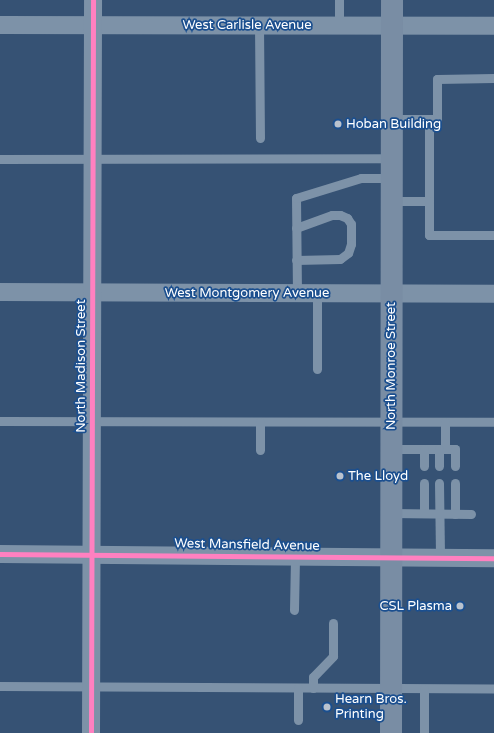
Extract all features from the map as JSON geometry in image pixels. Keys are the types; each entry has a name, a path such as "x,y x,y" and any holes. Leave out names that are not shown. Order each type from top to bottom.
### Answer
{"main road":[{"name":"North Monroe Street","path":"391,733 392,0"}],"street":[{"name":"North Madison Street","path":"91,733 94,0"},
{"name":"West Carlisle Avenue","path":"0,25 494,26"},
{"name":"West Montgomery Avenue","path":"0,292 494,294"},
{"name":"West Mansfield Avenue","path":"0,554 494,558"}],"lane":[{"path":"339,0 339,25"},
{"path":"260,25 260,138"},
{"path":"494,78 437,79 437,119 429,128 429,235 494,235"},
{"path":"392,120 437,119"},
{"path":"0,159 93,158 392,168"},
{"path":"296,293 296,198 392,168"},
{"path":"391,201 429,200"},
{"path":"296,228 332,215 340,215 347,218 350,224 351,244 348,253 340,259 296,260"},
{"path":"317,293 317,369"},
{"path":"0,421 494,422"},
{"path":"260,422 260,450"},
{"path":"439,466 445,422"},
{"path":"391,449 455,449 455,466"},
{"path":"424,449 424,466"},
{"path":"424,483 424,513"},
{"path":"439,483 440,557"},
{"path":"455,483 455,514"},
{"path":"391,513 471,514"},
{"path":"294,610 295,556"},
{"path":"313,688 313,677 333,656 333,623"},
{"path":"0,686 91,685 494,689"},
{"path":"298,688 298,720"},
{"path":"424,689 424,733"}],"cycle path":[{"path":"91,733 93,0"},
{"path":"0,554 494,558"}],"place":[{"name":"Hoban Building","path":"338,124"},
{"name":"The Lloyd","path":"340,476"},
{"name":"CSL Plasma","path":"460,606"},
{"name":"Hearn Bros. Printing","path":"327,707"}]}
